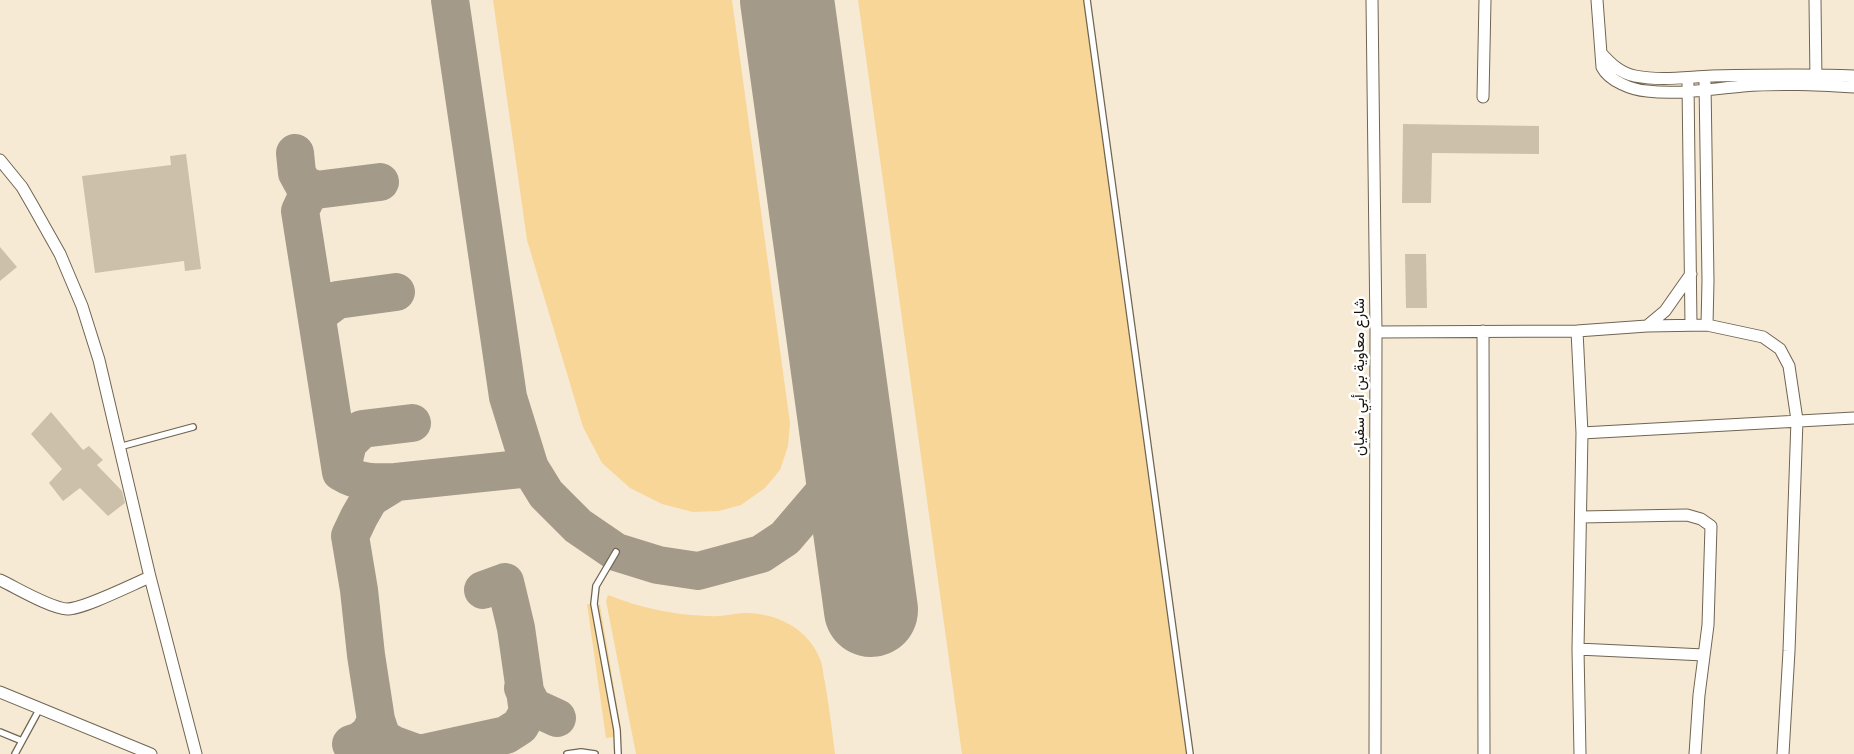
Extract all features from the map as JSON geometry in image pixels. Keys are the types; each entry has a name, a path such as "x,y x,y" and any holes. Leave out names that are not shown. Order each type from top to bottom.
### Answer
{"street":[{"name":"شارع معاوية بن أبي سفيان","path":"1372,0 1376,332 1375,754"},
{"path":"1483,97 1485,0"},
{"path":"1597,0 1602,67 1605,72 1632,88 1647,91 1688,91 1854,76"},
{"path":"1815,0 1816,80"},
{"path":"1601,53 1614,67 1635,76 1668,79 1704,76 1816,80 1854,87"},
{"path":"1704,76 1707,325"},
{"path":"1688,78 1691,325"},
{"path":"0,160 22,187 72,279 91,333 195,753"},
{"path":"1647,326 1665,311 1691,274"},
{"path":"1376,332 1578,331 1647,326 1707,325 1762,337 1780,348 1789,366 1797,420 1790,652 1783,754"},
{"path":"1482,331 1484,754"},
{"path":"1578,331 1582,433 1578,650 1580,754"},
{"path":"1582,433 1854,418"},
{"path":"1581,517 1687,515 1701,519 1711,526 1710,598 1695,754"},
{"path":"0,580 50,604 67,609 84,605 150,577"},
{"path":"1578,650 1704,656"},
{"path":"0,692 151,754"}],"lane":[{"path":"1086,0 1190,754"},
{"path":"120,447 193,427"},
{"path":"616,552 596,586 594,604 617,730 618,754"},
{"path":"15,754 40,708"},
{"path":"0,732 22,741"},
{"path":"567,754 581,752 595,754"}],"shaded area":[{"path":"493,0 732,0 790,423 788,446 780,470 765,488 741,505 719,511 693,512 662,504 630,488 602,463 583,427 527,240"},
{"path":"858,0 1084,0 1188,754 962,754"},
{"path":"608,595 633,604 683,614 722,616 755,613 767,615 789,624 799,631 815,648 821,662 835,754 636,754 606,601"},
{"path":"587,604 600,605 621,728 620,736 606,738"}],"building":[{"path":"1403,124 1539,126 1539,154 1432,153 1431,203 1402,203"},
{"path":"186,154 201,269 185,271 184,261 95,273 82,176 171,165 170,156"},
{"path":"0,247 17,267 0,281"},
{"path":"1405,254 1426,254 1427,308 1406,308"},
{"path":"51,412 83,450 89,446 103,460 97,465 122,491 125,503 108,516 80,488 63,501 49,483 62,469 31,434"}],"taxiway":[{"path":"450,0 508,397 530,468 546,494 578,526 616,552 658,565 698,571 761,554 785,538 826,490 845,419"},
{"path":"295,153 297,173 303,184 316,190"},
{"path":"380,182 316,190 307,196 300,211 341,472 367,481 396,482"},
{"path":"317,315 337,300 396,292"},
{"path":"341,472 348,443 362,429 412,423"},
{"path":"351,744 360,741 370,733 376,720 350,536 370,498 396,482 530,468"},
{"path":"376,720 382,738 394,745 419,754 506,735 520,726 528,712 516,628 505,582 483,590"},
{"path":"523,688 533,707 557,718"}],"runway":[{"path":"787,0 871,610"}]}
